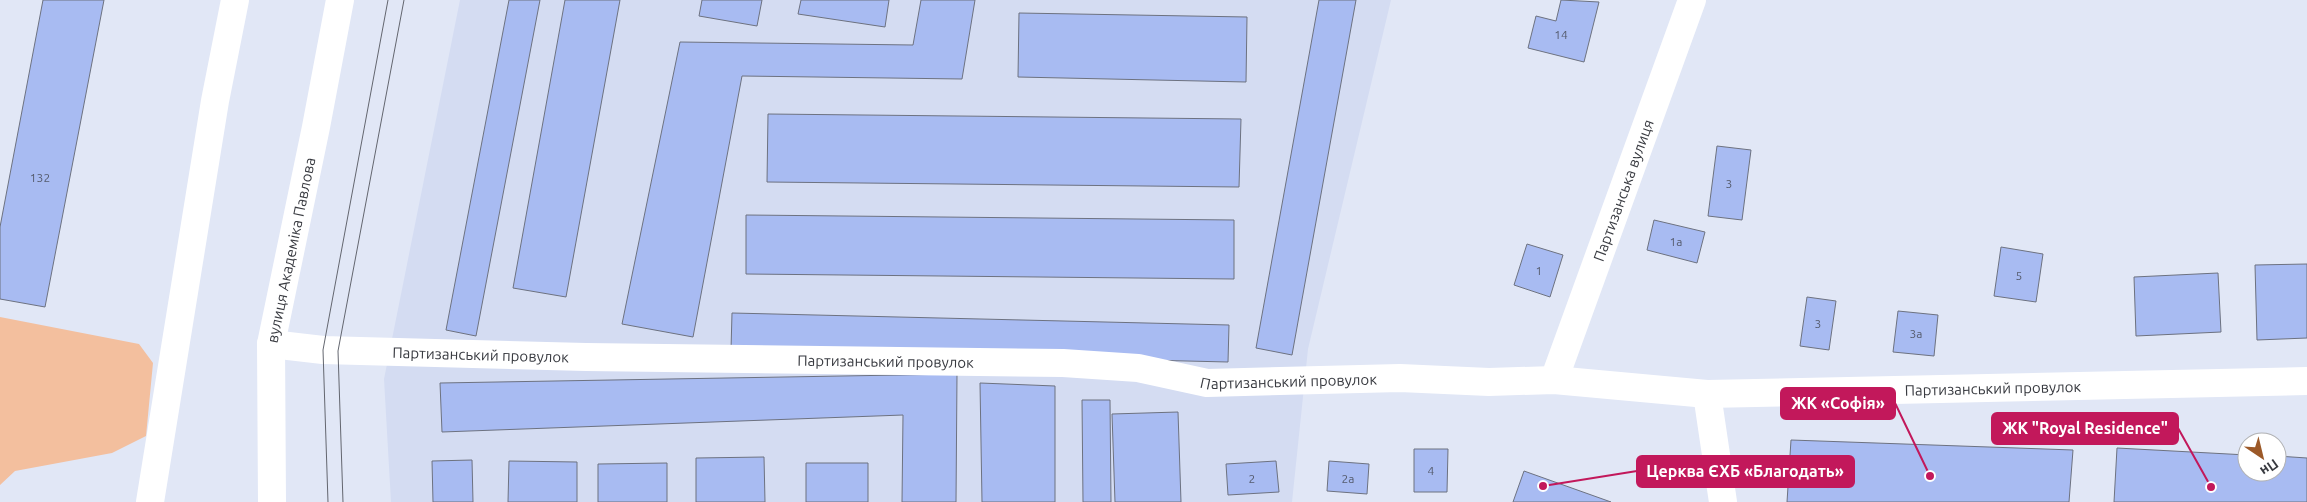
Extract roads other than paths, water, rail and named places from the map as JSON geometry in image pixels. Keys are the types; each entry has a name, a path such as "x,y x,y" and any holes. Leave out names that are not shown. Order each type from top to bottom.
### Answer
{"street":[{"path":"150,502 215,101 235,0"},
{"name":"вулиця Академіка Павлова","path":"272,502 271,344 340,0"},
{"name":"Партизанська вулиця","path":"1554,380 1692,0"},
{"name":"Партизанський провулок","path":"271,344 323,350 566,356 1063,363 1138,368 1207,383 1400,378 1489,382 1554,380 1707,394 2307,381"},
{"path":"1707,394 1722,502"}],"tram line":[{"path":"328,502 323,350 388,0"},
{"path":"343,502 338,351 404,0"}],"place":[{"name":"ЖК «Софія»","path":"1930,476"},
{"name":"Церква ЄХБ «Благодать»","path":"1543,486"},
{"name":"ЖК \"Royal Residence\"","path":"2211,487"}]}
